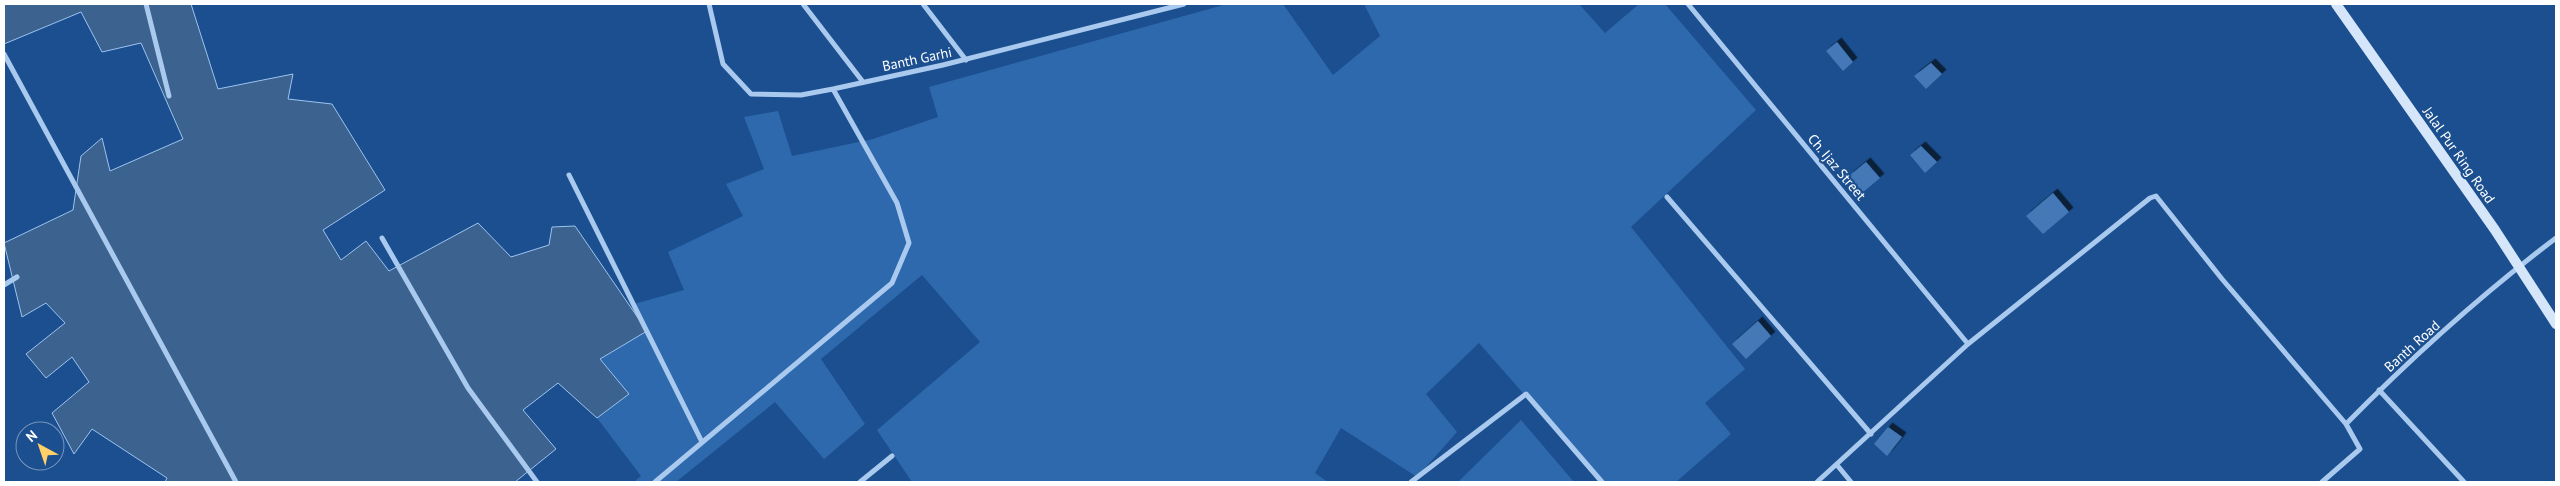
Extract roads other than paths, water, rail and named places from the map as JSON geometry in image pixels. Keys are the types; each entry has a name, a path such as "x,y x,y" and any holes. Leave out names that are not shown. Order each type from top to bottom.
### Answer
{"main road":[{"name":"Jalal Pur Ring Road","path":"2336,4 2519,266 2556,324"}],"street":[{"path":"146,4 169,96"},
{"name":"Banth Garhi","path":"709,4 723,64 751,94 801,95 966,60 1184,4"},
{"path":"803,4 863,82"},
{"path":"923,4 966,60"},
{"name":"Ch. Ijaz Street","path":"1688,4 1968,344"},
{"path":"4,54 236,482"},
{"path":"655,482 892,283 909,243 897,203 833,88"},
{"path":"569,175 702,442"},
{"path":"1817,482 1968,344 2143,204 2156,196 2222,279 2346,424 2360,449 2322,482"},
{"path":"1667,197 1871,434"},
{"path":"382,238 468,388 536,482"},
{"name":"Banth Road","path":"2346,424 2380,390 2519,266 2556,238"},
{"path":"4,284 17,277"},
{"path":"2380,390 2464,482"},
{"path":"1411,482 1526,394 1602,482"},
{"path":"860,482 892,456"},
{"path":"1837,465 1851,482"}]}
